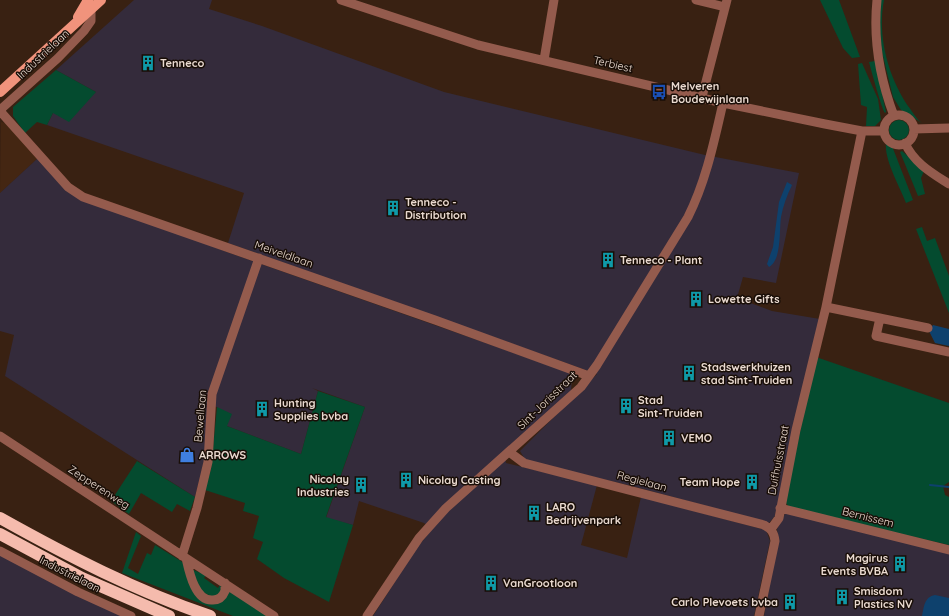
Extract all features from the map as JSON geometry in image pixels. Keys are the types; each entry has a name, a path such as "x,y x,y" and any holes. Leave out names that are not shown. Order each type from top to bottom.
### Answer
{"highway":[{"path":"0,518 107,575 210,616"},
{"path":"0,534 82,578 169,616"}],"main road":[{"path":"0,87 74,22 88,0"},
{"path":"0,92 101,0"}],"street":[{"name":"Terbiest","path":"341,0 360,3 466,42 723,103 862,131 884,131"},
{"path":"544,60 554,0"},
{"path":"696,0 726,3 702,97"},
{"path":"877,0 875,27 878,58 894,116"},
{"name":"Industrielaan","path":"0,110 58,58 84,31 90,21 91,10"},
{"name":"Sint-Jorisstraat","path":"367,616 419,538 446,508 581,388 688,217 702,185 723,103"},
{"name":"Meiveldlaan","path":"0,110 74,193 589,376"},
{"path":"894,116 903,116 907,118 914,129 910,139 905,143 900,144 888,140 884,131 886,122 894,116"},
{"path":"914,129 949,128"},
{"name":"Duifhuisstraat","path":"771,529 779,518 796,430 826,307 862,131"},
{"path":"905,143 915,159 949,184"},
{"name":"Bewellaan","path":"184,557 208,462 212,394 259,258"},
{"path":"826,307 928,328"},
{"path":"880,318 876,336 949,352"},
{"name":"Zepperenweg","path":"0,436 274,616"},
{"name":"Regielaan","path":"509,452 524,462 764,525 771,529"},
{"name":"Bernissem","path":"780,508 949,550"},
{"path":"760,616 774,541 774,534 771,529"},
{"name":"Industrielaan","path":"0,551 72,589 131,616"},
{"path":"184,557 196,589 205,598 214,600 219,598 225,591 225,583"}],"shaded area":[{"path":"134,0 212,0 209,9 262,26 444,92 705,155 799,173 776,283 743,277 737,298 772,311 820,319 775,516 769,523 632,486 526,461 520,451 597,374 228,243 244,193 47,125 53,113 96,92 56,70"},
{"path":"1,122 6,123 38,158 0,193"},
{"path":"38,158 69,192 227,252 568,372 572,377 571,391 504,453 506,463 597,485 581,545 627,558 641,497 766,530 770,541 754,616 373,616 416,549 432,529 424,523 359,501 353,525 326,518 365,407 312,388 318,391 301,454 227,426 217,407 208,406 206,454 195,497 5,376 14,335 0,331 0,193"},
{"path":"786,512 949,552 949,616 764,616 778,538 777,529"},
{"path":"0,555 122,616 0,616"}],"green space":[{"path":"820,0 839,0 860,57 852,58 843,48"},
{"path":"881,0 884,0 882,14 883,41 890,69 908,106 922,123 901,110 893,97 881,48 879,17"},
{"path":"875,61 885,113 879,98 869,62"},
{"path":"862,63 878,99 881,120 875,126 866,126 867,107 861,105 858,64"},
{"path":"56,70 96,92 69,122 53,113 47,125 37,122 25,133 13,116 13,107"},
{"path":"899,120 906,123 909,130 906,137 899,140 892,137 889,130 892,123"},
{"path":"886,143 892,146 913,200 906,203 887,157"},
{"path":"902,151 924,171 921,178 925,194 918,196 900,152"},
{"path":"922,227 927,241 935,238 949,276 949,313 916,229"},
{"path":"816,357 949,403 949,482 943,486 945,495 949,497 949,545 790,508 785,502"},
{"path":"318,391 365,407 326,517 353,525 329,602 284,578 257,559 263,542 253,538 259,516 243,511 245,503 205,490 211,469 217,407 232,414 227,426 301,454"},
{"path":"137,461 195,497 190,511 177,504 172,512 141,493 129,514 111,501"},
{"path":"136,532 141,536 128,568 138,574 147,553 151,555 155,545 184,563 210,602 229,589 268,616 233,616 122,573"},
{"path":"191,569 206,575 204,578 218,588 220,585 223,589 214,598 201,591"}],"water":[{"path":"787,182 792,185 785,201 781,217 778,252 773,263 769,267 767,264 773,247 779,202"},
{"path":"933,325 949,329 949,346 935,343 929,331"},
{"path":"935,595 949,598 949,616 922,616 927,600 931,596"}],"waterway":[{"path":"930,485 949,487"}],"place":[{"name":"Tenneco","path":"148,63"},
{"name":"Melveren Boudewijnlaan","path":"659,92"},
{"name":"Tenneco - Distribution","path":"393,208"},
{"name":"Tenneco - Plant","path":"608,260"},
{"name":"Lowette Gifts","path":"696,299"},
{"name":"Stadswerkhuizen stad Sint-Truiden","path":"689,373"},
{"name":"Stad Sint-Truiden","path":"626,406"},
{"name":"Hunting Supplies bvba","path":"262,409"},
{"name":"VEMO","path":"669,438"},
{"name":"ARROWS","path":"187,455"},
{"name":"Nicolay Casting","path":"406,480"},
{"name":"Team Hope","path":"752,482"},
{"name":"Nicolay Industries","path":"361,485"},
{"name":"LARO Bedrijvenpark","path":"534,513"},
{"name":"Magirus Events BVBA","path":"900,564"},
{"name":"VanGrootloon","path":"491,583"},
{"name":"Smisdom Plastics NV","path":"842,597"},
{"name":"Carlo Plevoets bvba","path":"790,602"}]}
